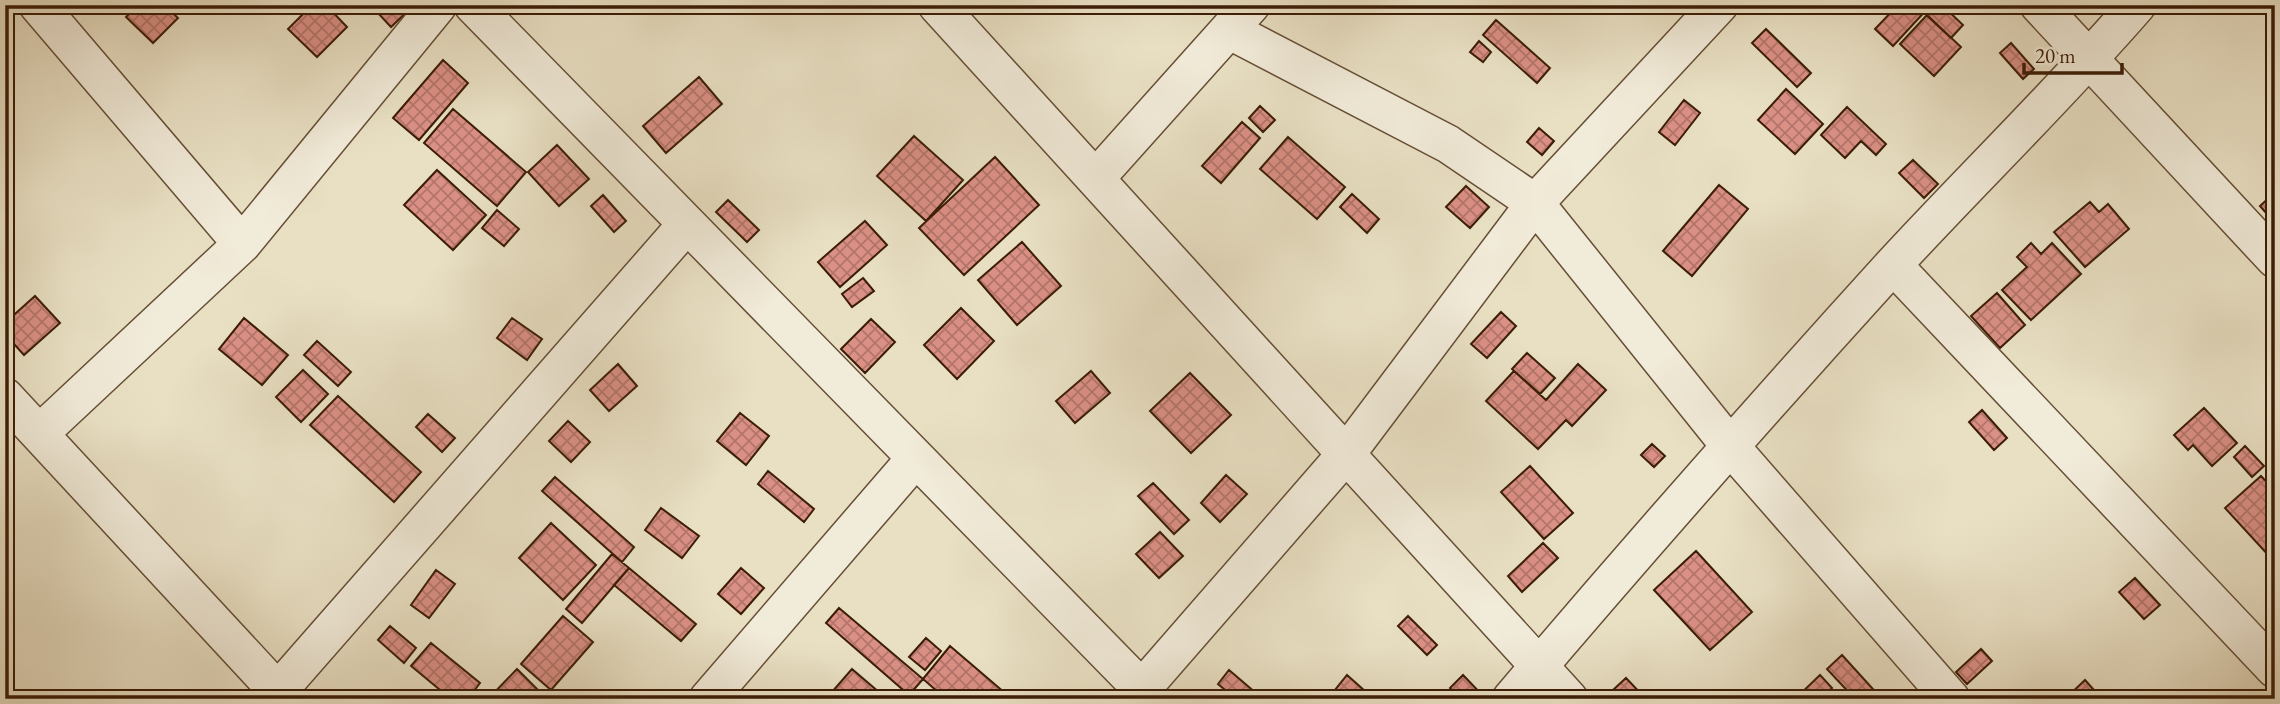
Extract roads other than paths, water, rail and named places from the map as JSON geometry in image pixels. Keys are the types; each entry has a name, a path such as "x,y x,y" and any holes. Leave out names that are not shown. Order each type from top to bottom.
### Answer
{"street":[{"path":"38,5 242,244"},
{"path":"40,433 242,244 438,5"},
{"path":"473,5 915,459 1138,694 1347,453 1535,203 1719,5"},
{"path":"937,5 1569,699"},
{"path":"2039,5 2275,258"},
{"path":"1511,699 1893,265 2090,60 2137,5"},
{"path":"1096,178 1240,18 1448,144 1535,203 1731,446 1951,699"},
{"path":"5,397 282,695 687,225"},
{"path":"1893,265 2275,669"},
{"path":"708,699 915,459"}]}
